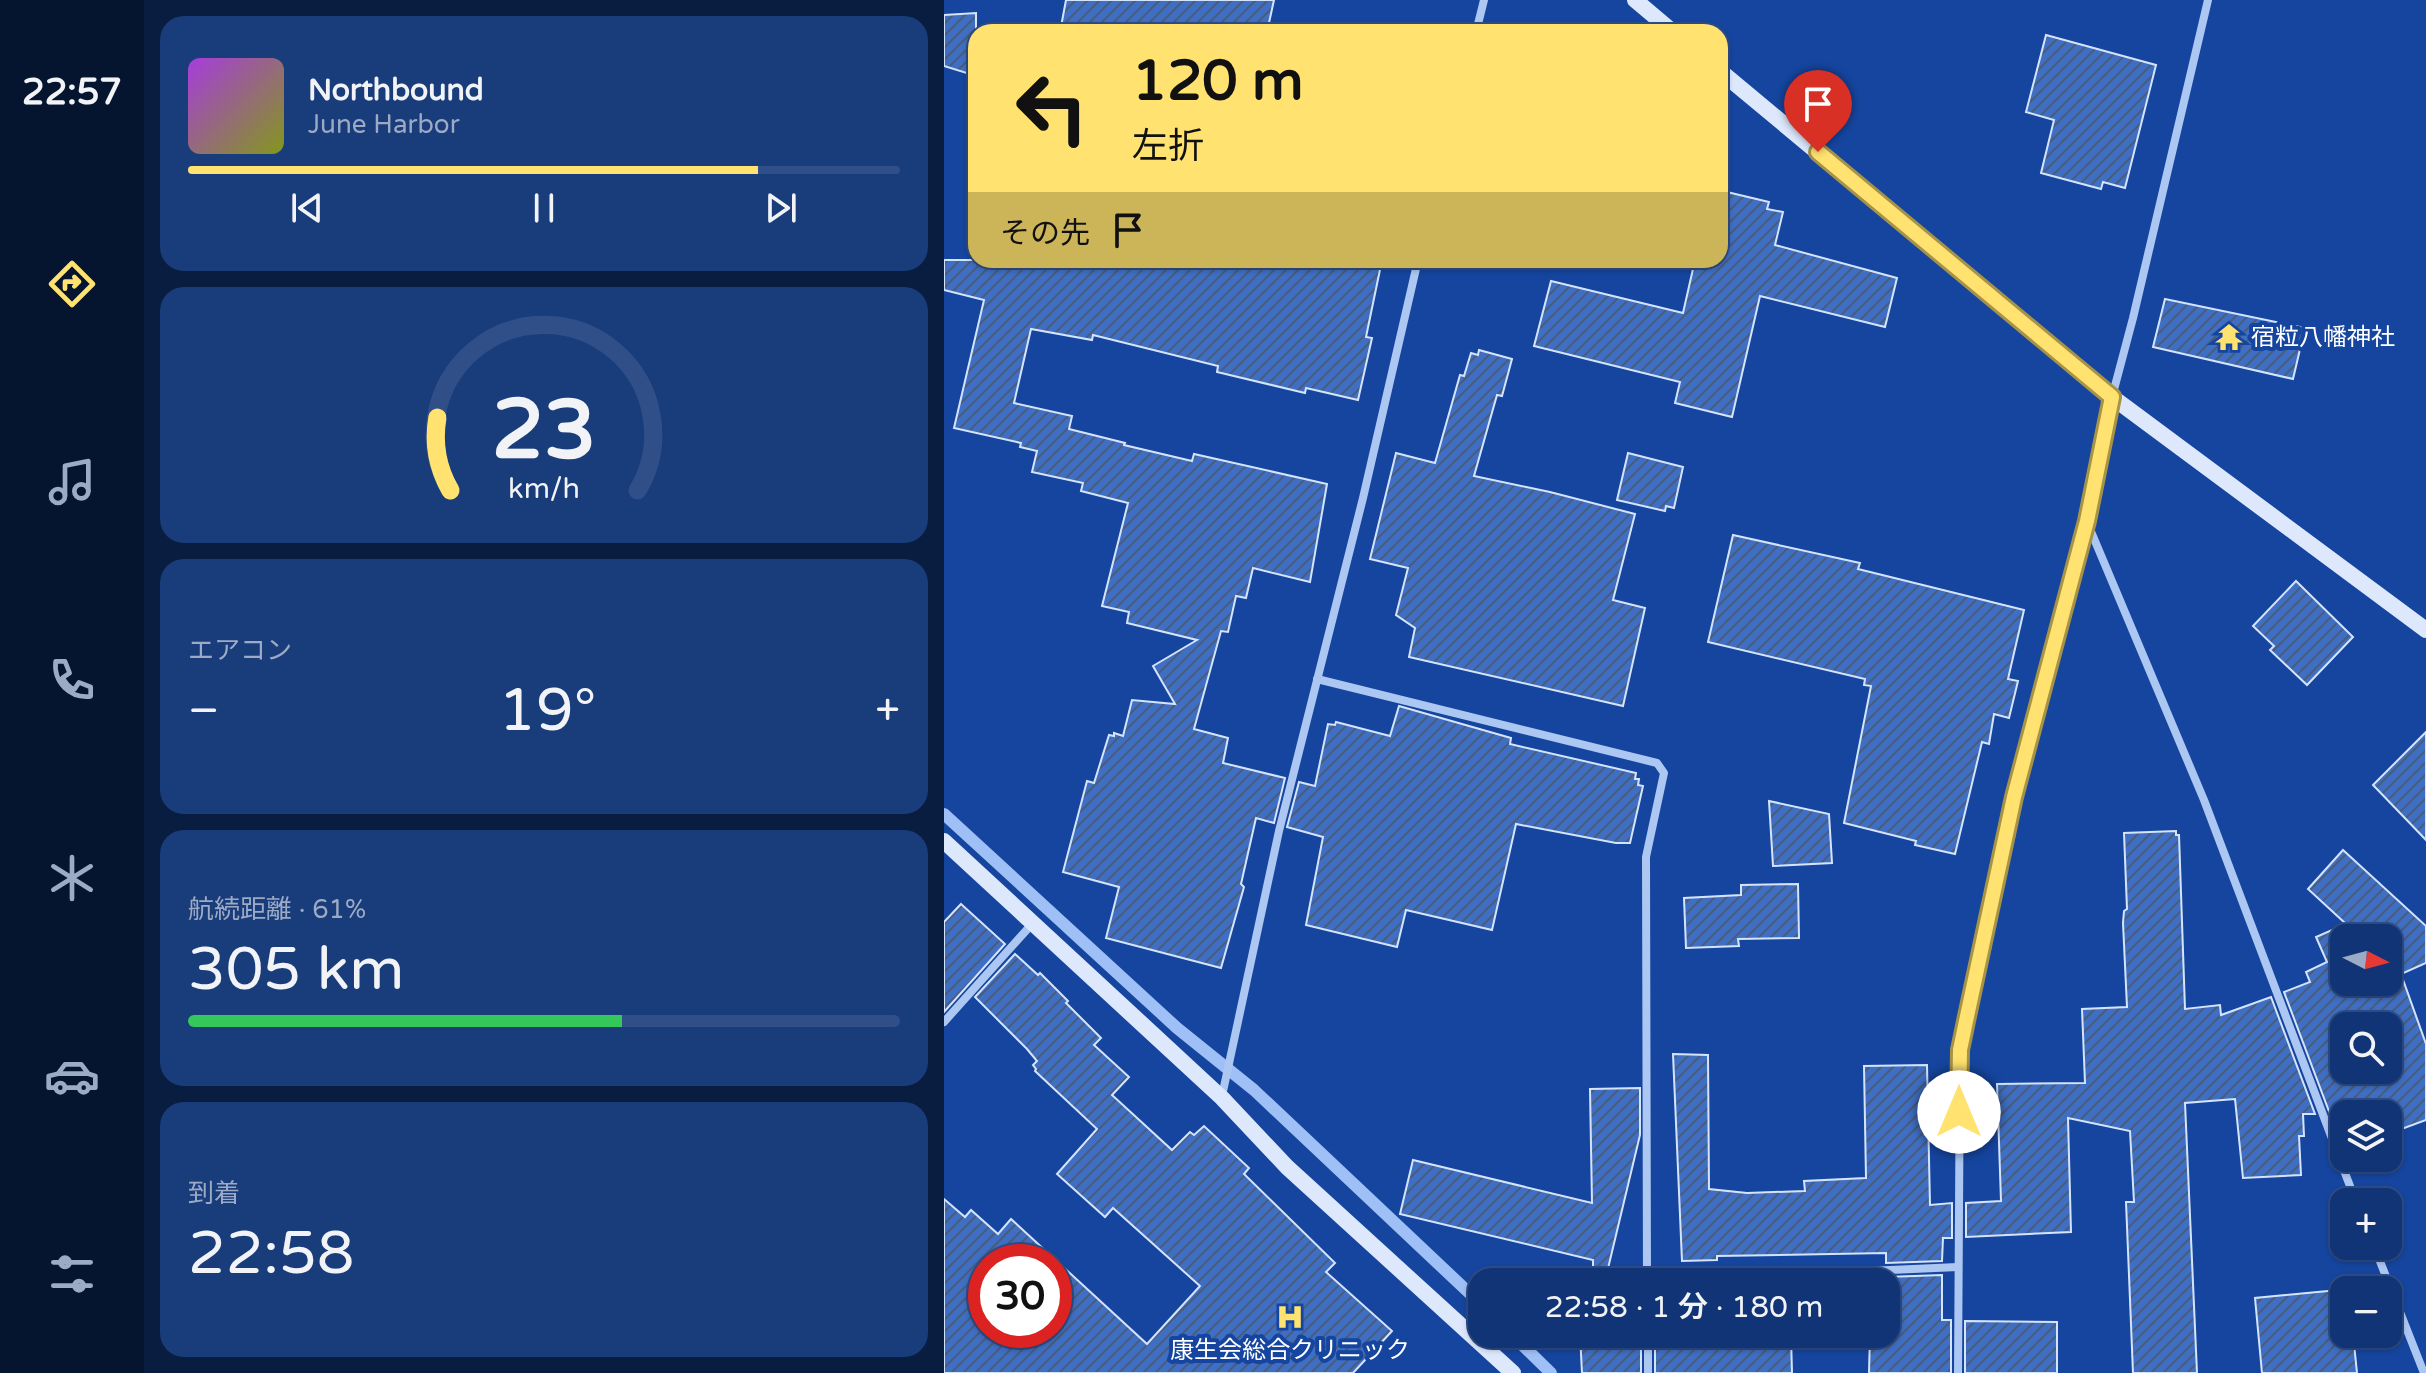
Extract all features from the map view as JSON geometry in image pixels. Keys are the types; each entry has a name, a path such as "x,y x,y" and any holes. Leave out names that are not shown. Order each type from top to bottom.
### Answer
{"street":[{"path":"1478,24 1484,0"},
{"path":"1635,0 1664,24"},
{"path":"1958,1373 1960,1050 2014,797 2087,521 2112,397 2208,0"},
{"path":"1728,78 2112,397 2426,630"},
{"path":"1222,1098 1279,831 1416,268"},
{"path":"2087,521 2204,800 2351,1188"},
{"path":"1317,679 1657,763 1664,773 1646,857 1647,1268"},
{"path":"944,841 1222,1098 1287,1167 1513,1373"},
{"path":"944,1022 1032,924"},
{"path":"2380,1260 2424,1373"},
{"path":"1900,1270 1958,1267"},
{"path":"1648,1348 1648,1373"}],"building":[{"path":"1066,0 1274,0 1269,24 1062,24"},
{"path":"976,13 976,24 968,24 968,74 944,66 944,15"},
{"path":"2046,35 2156,65 2125,188 2103,182 2101,189 2041,173 2054,120 2026,112"},
{"path":"1728,192 1769,202 1767,209 1783,212 1775,245 1897,278 1885,327 1760,296 1732,417 1675,403 1680,382 1534,346 1551,281 1683,313 1693,268 1728,268"},
{"path":"944,260 968,260 968,268 1380,268 1366,337 1372,338 1358,400 1306,388 1305,393 1217,372 1218,366 1093,335 1092,340 1031,329 1014,403 1072,416 1069,429 1124,445 1192,461 1194,454 1327,484 1310,582 1253,568 1246,598 1236,596 1228,632 1221,631 1194,729 1228,738 1223,763 1285,778 1274,823 1256,818 1241,884 1244,887 1221,968 1106,938 1119,887 1063,872 1087,781 1094,783 1109,735 1123,736 1132,700 1175,704 1153,666 1197,640 1127,623 1129,612 1102,606 1128,503 1081,491 1083,483 1032,472 1037,451 1020,447 1021,443 954,428 984,300 944,290"},
{"name":"宿粒八幡神社","path":"2165,299 2305,328 2293,379 2153,347"},
{"path":"1479,350 1512,359 1502,396 1497,395 1474,476 1635,514 1613,600 1645,608 1623,706 1409,657 1415,628 1396,615 1408,568 1370,559 1396,453 1435,463 1460,375 1464,376 1471,353 1478,355"},
{"path":"1628,453 1683,467 1674,508 1666,506 1665,511 1617,500"},
{"path":"1733,535 1860,563 1858,569 2024,610 2008,679 2018,681 2009,718 1994,714 1989,744 1982,742 1955,854 1844,823 1871,686 1864,685 1865,679 1708,642"},
{"path":"2296,581 2353,637 2307,685 2270,650 2274,646 2253,626"},
{"path":"1399,706 1511,738 1510,744 1636,773 1638,785 1643,786 1630,843 1516,824 1492,930 1406,910 1397,947 1306,925 1323,837 1287,827 1299,782 1315,786 1328,724 1335,725 1336,722 1390,736"},
{"path":"2426,732 2426,840 2373,785"},
{"path":"1769,801 1829,814 1832,863 1773,866"},
{"path":"2176,831 2179,835 2185,1009 2220,1005 2221,1015 2271,997 2315,1114 2303,1114 2304,1136 2299,1136 2301,1175 2243,1178 2235,1099 2185,1103 2197,1373 2133,1373 2126,1202 2134,1202 2130,1131 2068,1118 2071,1232 1966,1237 1966,1203 2001,1201 1997,1084 2085,1083 2082,1009 2127,1007 2123,923 2127,909 2124,833"},
{"path":"2343,850 2426,926 2426,963 2402,974 2402,924 2346,924 2308,889"},
{"path":"1798,884 1799,938 1738,939 1739,946 1686,948 1684,898 1741,895 1741,885"},
{"path":"961,904 1005,944 944,1012 944,922"},
{"path":"2330,931 2330,996 2402,996 2402,977 2426,1044 2426,1120 2402,1129 2402,1100 2330,1100 2330,1114 2284,992 2310,982 2306,972 2327,962 2316,937"},
{"path":"1015,954 1068,1001 1066,1003 1101,1038 1094,1045 1129,1077 1112,1095 1172,1150 1190,1132 1194,1135 1204,1126 1249,1168 1244,1174 1335,1263 1326,1272 1392,1331 1353,1373 944,1373 944,1199 965,1217 971,1210 998,1234 1011,1219 1038,1244 968,1244 968,1348 1072,1348 1072,1275 1147,1344 1200,1286 1113,1208 1105,1217 1057,1174 1097,1129 1035,1071 1033,1065 1037,1061 975,997"},
{"path":"1673,1054 1708,1055 1709,1189 1747,1193 1805,1191 1804,1181 1866,1178 1864,1066 1927,1065 1930,1205 1952,1203 1952,1238 1943,1238 1942,1261 1886,1263 1886,1253 1717,1256 1717,1260 1682,1261"},
{"path":"1640,1088 1640,1135 1608,1268 1593,1268 1593,1260 1400,1214 1413,1160 1592,1203 1590,1089"},
{"path":"1942,1275 1942,1320 1951,1320 1951,1373 1869,1373 1870,1348 1900,1348 1900,1276"},
{"path":"2330,1291 2330,1348 2354,1348 2357,1373 2262,1373 2255,1298"},
{"path":"1965,1321 2057,1322 2057,1373 1965,1373"},
{"path":"1581,1348 1641,1348 1641,1373 1582,1373"},
{"path":"1655,1348 1791,1348 1792,1373 1655,1373"}],"waterway":[{"path":"944,814 1177,1028 1254,1090 1468,1292"},
{"path":"1525,1348 1551,1373"}],"place":[{"name":"宿粒八幡神社","path":"2229,337"},
{"name":"康生会総合クリニック","path":"1290,1317"}],"route":[{"path":"1818,152 2112,397 2087,521 2014,797 1966,1021 1960,1050 1959,1112"}]}
